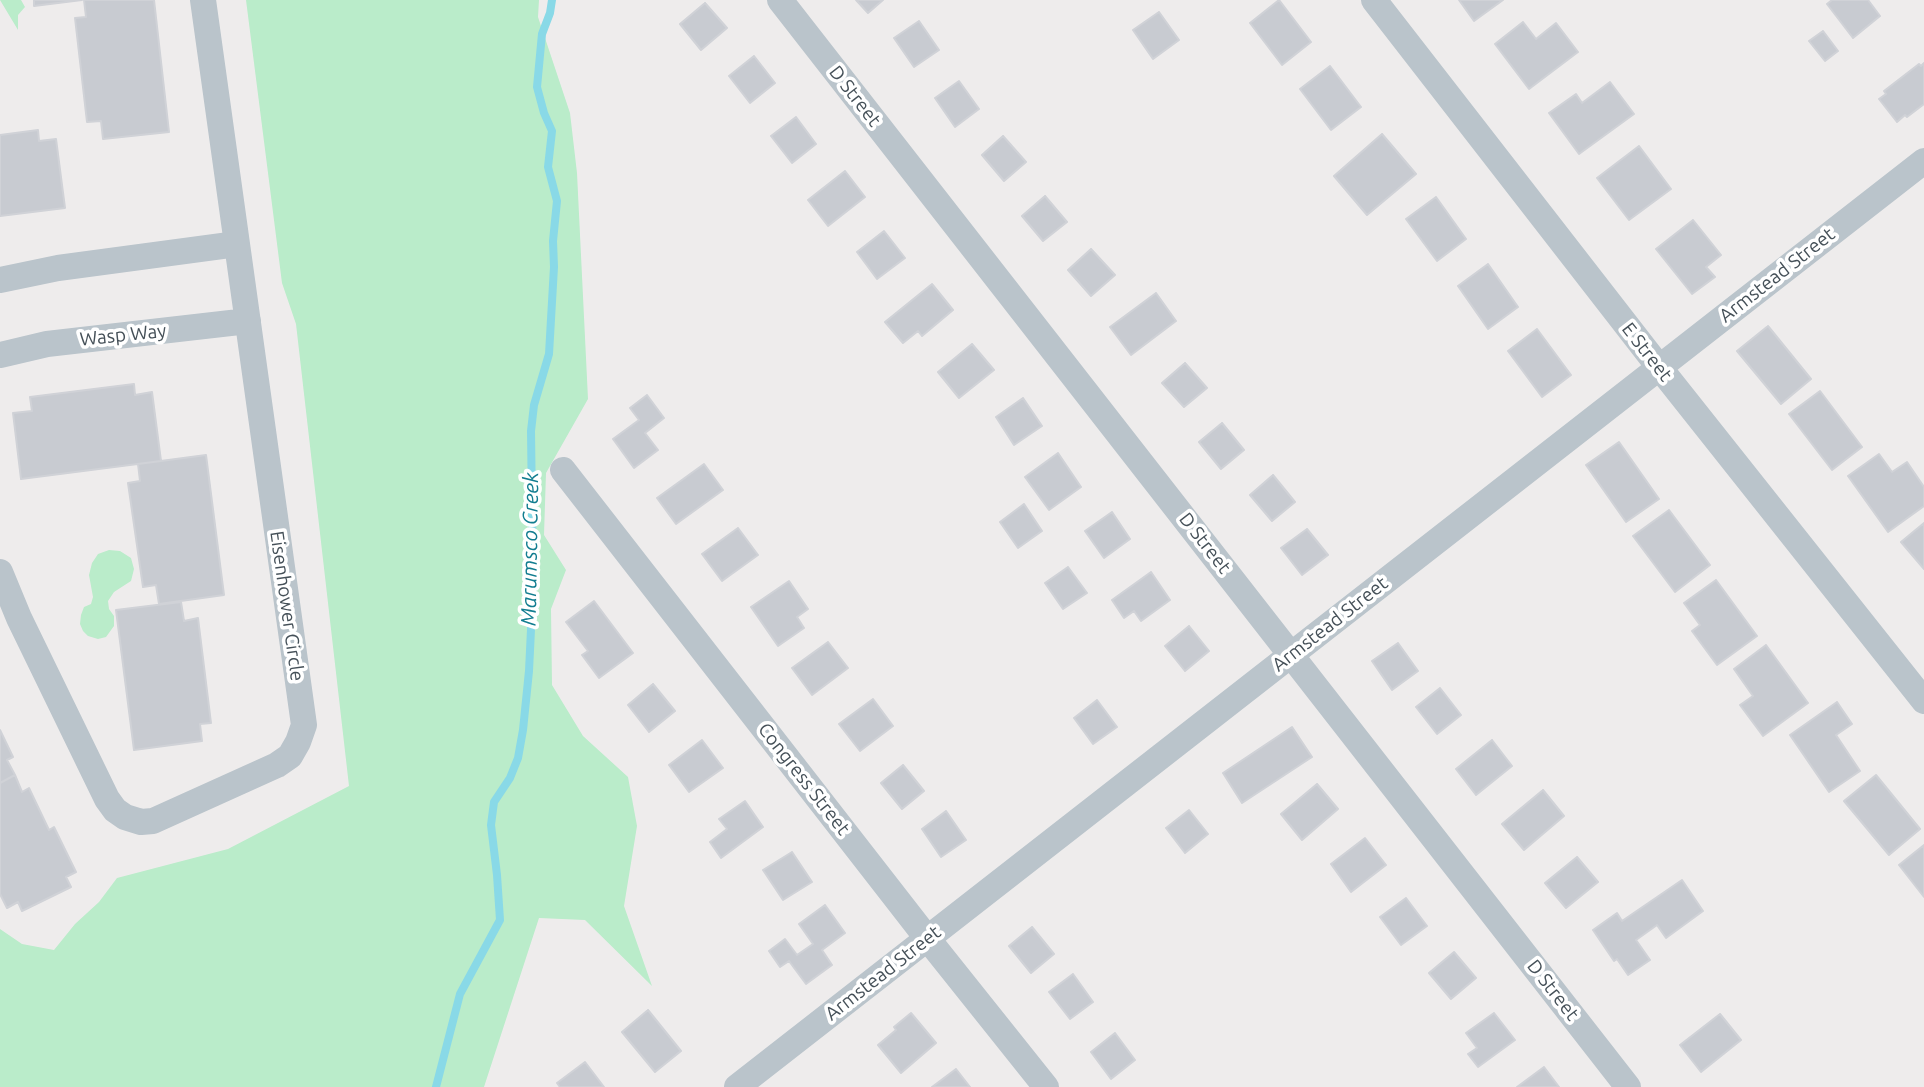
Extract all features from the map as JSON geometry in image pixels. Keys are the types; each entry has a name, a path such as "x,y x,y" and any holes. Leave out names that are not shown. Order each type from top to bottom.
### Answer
{"street":[{"name":"Eisenhower Circle","path":"0,572 19,618 107,799 115,810 125,817 141,822 153,821 277,765 290,755 298,742 304,725 203,0"},
{"name":"D Street","path":"780,0 1628,1087"},
{"name":"E Street","path":"1374,0 1659,367 1924,701"},
{"name":"Armstead Street","path":"737,1087 1924,161"},
{"path":"0,280 58,268 237,244"},
{"name":"Wasp Way","path":"0,355 47,344 248,321"},
{"name":"Congress Street","path":"563,470 1046,1087"}],"green space":[{"path":"0,0 21,0 25,7 18,15 18,30"},
{"path":"246,0 539,0 538,17 570,113 577,173 588,399 546,473 544,535 566,570 551,609 552,685 583,736 628,777 637,826 624,906 652,986 585,920 539,918 484,1087 0,1087 0,929 22,944 54,950 75,924 99,902 117,878 228,849 349,786 296,324 282,283"},
{"path":"109,550 120,551 131,558 134,569 131,581 114,592 108,601 114,616 114,626 106,637 98,639 83,631 80,624 81,615 84,607 91,604 93,597 89,575 92,563 98,554"}],"building":[{"path":"34,0 82,0 34,6"},
{"path":"84,0 154,0 169,132 103,139 101,121 87,122 75,18 86,17"},
{"path":"856,0 883,0 868,13"},
{"path":"1279,0 1311,42 1282,65 1250,23"},
{"path":"1459,0 1503,0 1474,21"},
{"path":"1832,0 1868,0 1880,16 1853,38 1827,4"},
{"path":"705,3 727,28 701,50 680,24"},
{"path":"1159,12 1179,40 1153,59 1133,30"},
{"path":"919,21 939,50 914,67 894,38"},
{"path":"1523,22 1536,39 1556,23 1578,52 1529,89 1495,44"},
{"path":"1823,31 1838,51 1825,61 1809,41"},
{"path":"754,56 775,83 750,103 729,76"},
{"path":"1924,63 1924,104 1897,122 1879,99 1886,94 1884,91"},
{"path":"1330,66 1361,107 1331,130 1300,89"},
{"path":"959,81 979,109 955,127 935,98"},
{"path":"1610,82 1634,114 1579,154 1549,113 1576,94 1582,103"},
{"path":"796,117 816,144 792,163 771,136"},
{"path":"38,130 39,141 56,139 65,208 0,216 0,135"},
{"path":"1382,134 1416,174 1367,215 1334,176"},
{"path":"1003,136 1026,162 1004,181 982,155"},
{"path":"1639,146 1671,189 1629,220 1597,178"},
{"path":"845,171 865,197 828,226 808,200"},
{"path":"1045,196 1067,222 1043,241 1022,216"},
{"path":"1436,197 1466,239 1437,261 1406,219"},
{"path":"1693,220 1721,255 1706,267 1715,277 1692,294 1656,249"},
{"path":"884,231 905,258 877,279 857,252"},
{"path":"1091,249 1115,275 1091,296 1068,270"},
{"path":"1488,264 1518,307 1488,329 1458,286"},
{"path":"932,284 953,310 922,336 918,331 903,343 885,322"},
{"path":"1156,293 1176,321 1131,355 1110,327"},
{"path":"1768,326 1811,379 1781,404 1737,351"},
{"path":"1537,329 1571,375 1542,397 1508,351"},
{"path":"972,344 994,370 959,398 938,372"},
{"path":"1185,363 1207,388 1184,407 1162,383"},
{"path":"134,384 135,395 152,392 161,461 21,479 13,413 32,411 30,397"},
{"path":"1820,391 1862,447 1832,470 1789,414"},
{"path":"647,395 664,418 645,433 658,450 634,468 613,439 639,420 630,408"},
{"path":"1023,398 1042,426 1014,445 996,417"},
{"path":"1222,423 1244,450 1221,469 1199,442"},
{"path":"1619,442 1659,499 1626,522 1586,465"},
{"path":"1058,453 1081,487 1049,510 1025,477"},
{"path":"1879,454 1892,472 1907,462 1924,487 1924,506 1888,532 1848,476"},
{"path":"206,455 224,595 159,604 156,585 143,587 128,483 140,481 138,464"},
{"path":"704,464 723,490 676,524 657,498"},
{"path":"1273,475 1295,502 1272,521 1250,495"},
{"path":"1024,504 1042,531 1018,548 1000,522"},
{"path":"1669,510 1710,565 1675,592 1633,536"},
{"path":"1112,512 1130,539 1104,558 1085,531"},
{"path":"1924,523 1924,569 1901,542"},
{"path":"738,528 758,555 722,581 702,554"},
{"path":"1307,529 1328,555 1302,575 1281,548"},
{"path":"1068,567 1087,593 1063,609 1045,583"},
{"path":"1151,572 1170,600 1141,621 1134,611 1124,618 1112,600"},
{"path":"1716,580 1757,636 1717,665 1692,631 1700,625 1684,603"},
{"path":"789,581 808,609 797,617 804,628 778,646 751,607"},
{"path":"594,601 633,653 599,678 582,655 588,651 566,622"},
{"path":"181,602 184,621 198,618 211,723 200,724 202,741 134,750 116,610"},
{"path":"1189,626 1209,651 1185,671 1165,646"},
{"path":"828,642 848,668 812,695 792,668"},
{"path":"1398,643 1418,671 1392,690 1372,661"},
{"path":"1766,645 1808,703 1763,736 1740,705 1753,696 1734,669"},
{"path":"653,684 675,711 649,732 628,705"},
{"path":"1440,688 1461,715 1437,734 1416,707"},
{"path":"873,699 893,726 860,751 839,724"},
{"path":"1097,700 1117,727 1093,744 1074,718"},
{"path":"1837,702 1852,724 1836,735 1860,771 1829,792 1790,735"},
{"path":"1292,727 1312,757 1242,803 1223,773"},
{"path":"0,730 13,757 7,760 15,775 0,783"},
{"path":"702,740 723,768 689,792 669,765"},
{"path":"1492,740 1512,766 1476,795 1456,769"},
{"path":"903,765 924,791 902,809 881,783"},
{"path":"15,775 22,792 29,788 49,830 54,827 76,872 66,877 71,887 22,911 18,902 7,908 0,894 0,783"},
{"path":"1876,775 1920,829 1889,855 1844,801"},
{"path":"1317,784 1338,809 1302,840 1281,814"},
{"path":"1543,790 1564,816 1524,850 1502,824"},
{"path":"745,801 763,827 721,858 710,842 727,829 719,819"},
{"path":"1189,810 1208,834 1185,853 1166,828"},
{"path":"946,811 966,840 941,857 922,829"},
{"path":"1365,838 1386,865 1351,892 1331,864"},
{"path":"1924,845 1924,897 1899,865"},
{"path":"792,852 812,882 783,900 763,870"},
{"path":"1577,857 1598,882 1566,908 1545,883"},
{"path":"1682,880 1703,911 1666,938 1657,925 1636,940 1650,960 1628,975 1617,959 1614,961 1593,930 1617,913 1622,921"},
{"path":"1406,898 1427,926 1401,945 1380,917"},
{"path":"825,905 845,933 822,950 832,965 806,984 789,961 780,967 769,951 785,939 797,955 813,944 799,924"},
{"path":"1032,927 1054,954 1031,973 1009,946"},
{"path":"1454,952 1476,978 1451,999 1429,973"},
{"path":"1073,974 1093,1002 1070,1019 1049,992"},
{"path":"648,1010 681,1051 655,1072 622,1032"},
{"path":"911,1013 936,1043 901,1073 878,1045"},
{"path":"1494,1013 1515,1040 1478,1067 1468,1054 1477,1048 1466,1033"},
{"path":"1720,1014 1741,1040 1701,1072 1680,1045"},
{"path":"1115,1033 1135,1060 1111,1079 1091,1052"},
{"path":"585,1062 604,1087 560,1087 557,1083"},
{"path":"1544,1067 1559,1087 1517,1087"},
{"path":"956,1069 970,1087 932,1087"}],"waterway":[{"name":"Marumsco Creek","path":"436,1087 460,994 500,920 491,825 494,802 510,778 518,758 523,730 533,588 531,431 534,405 549,354 557,201 548,167 552,131 537,87 542,34 552,0"}]}
